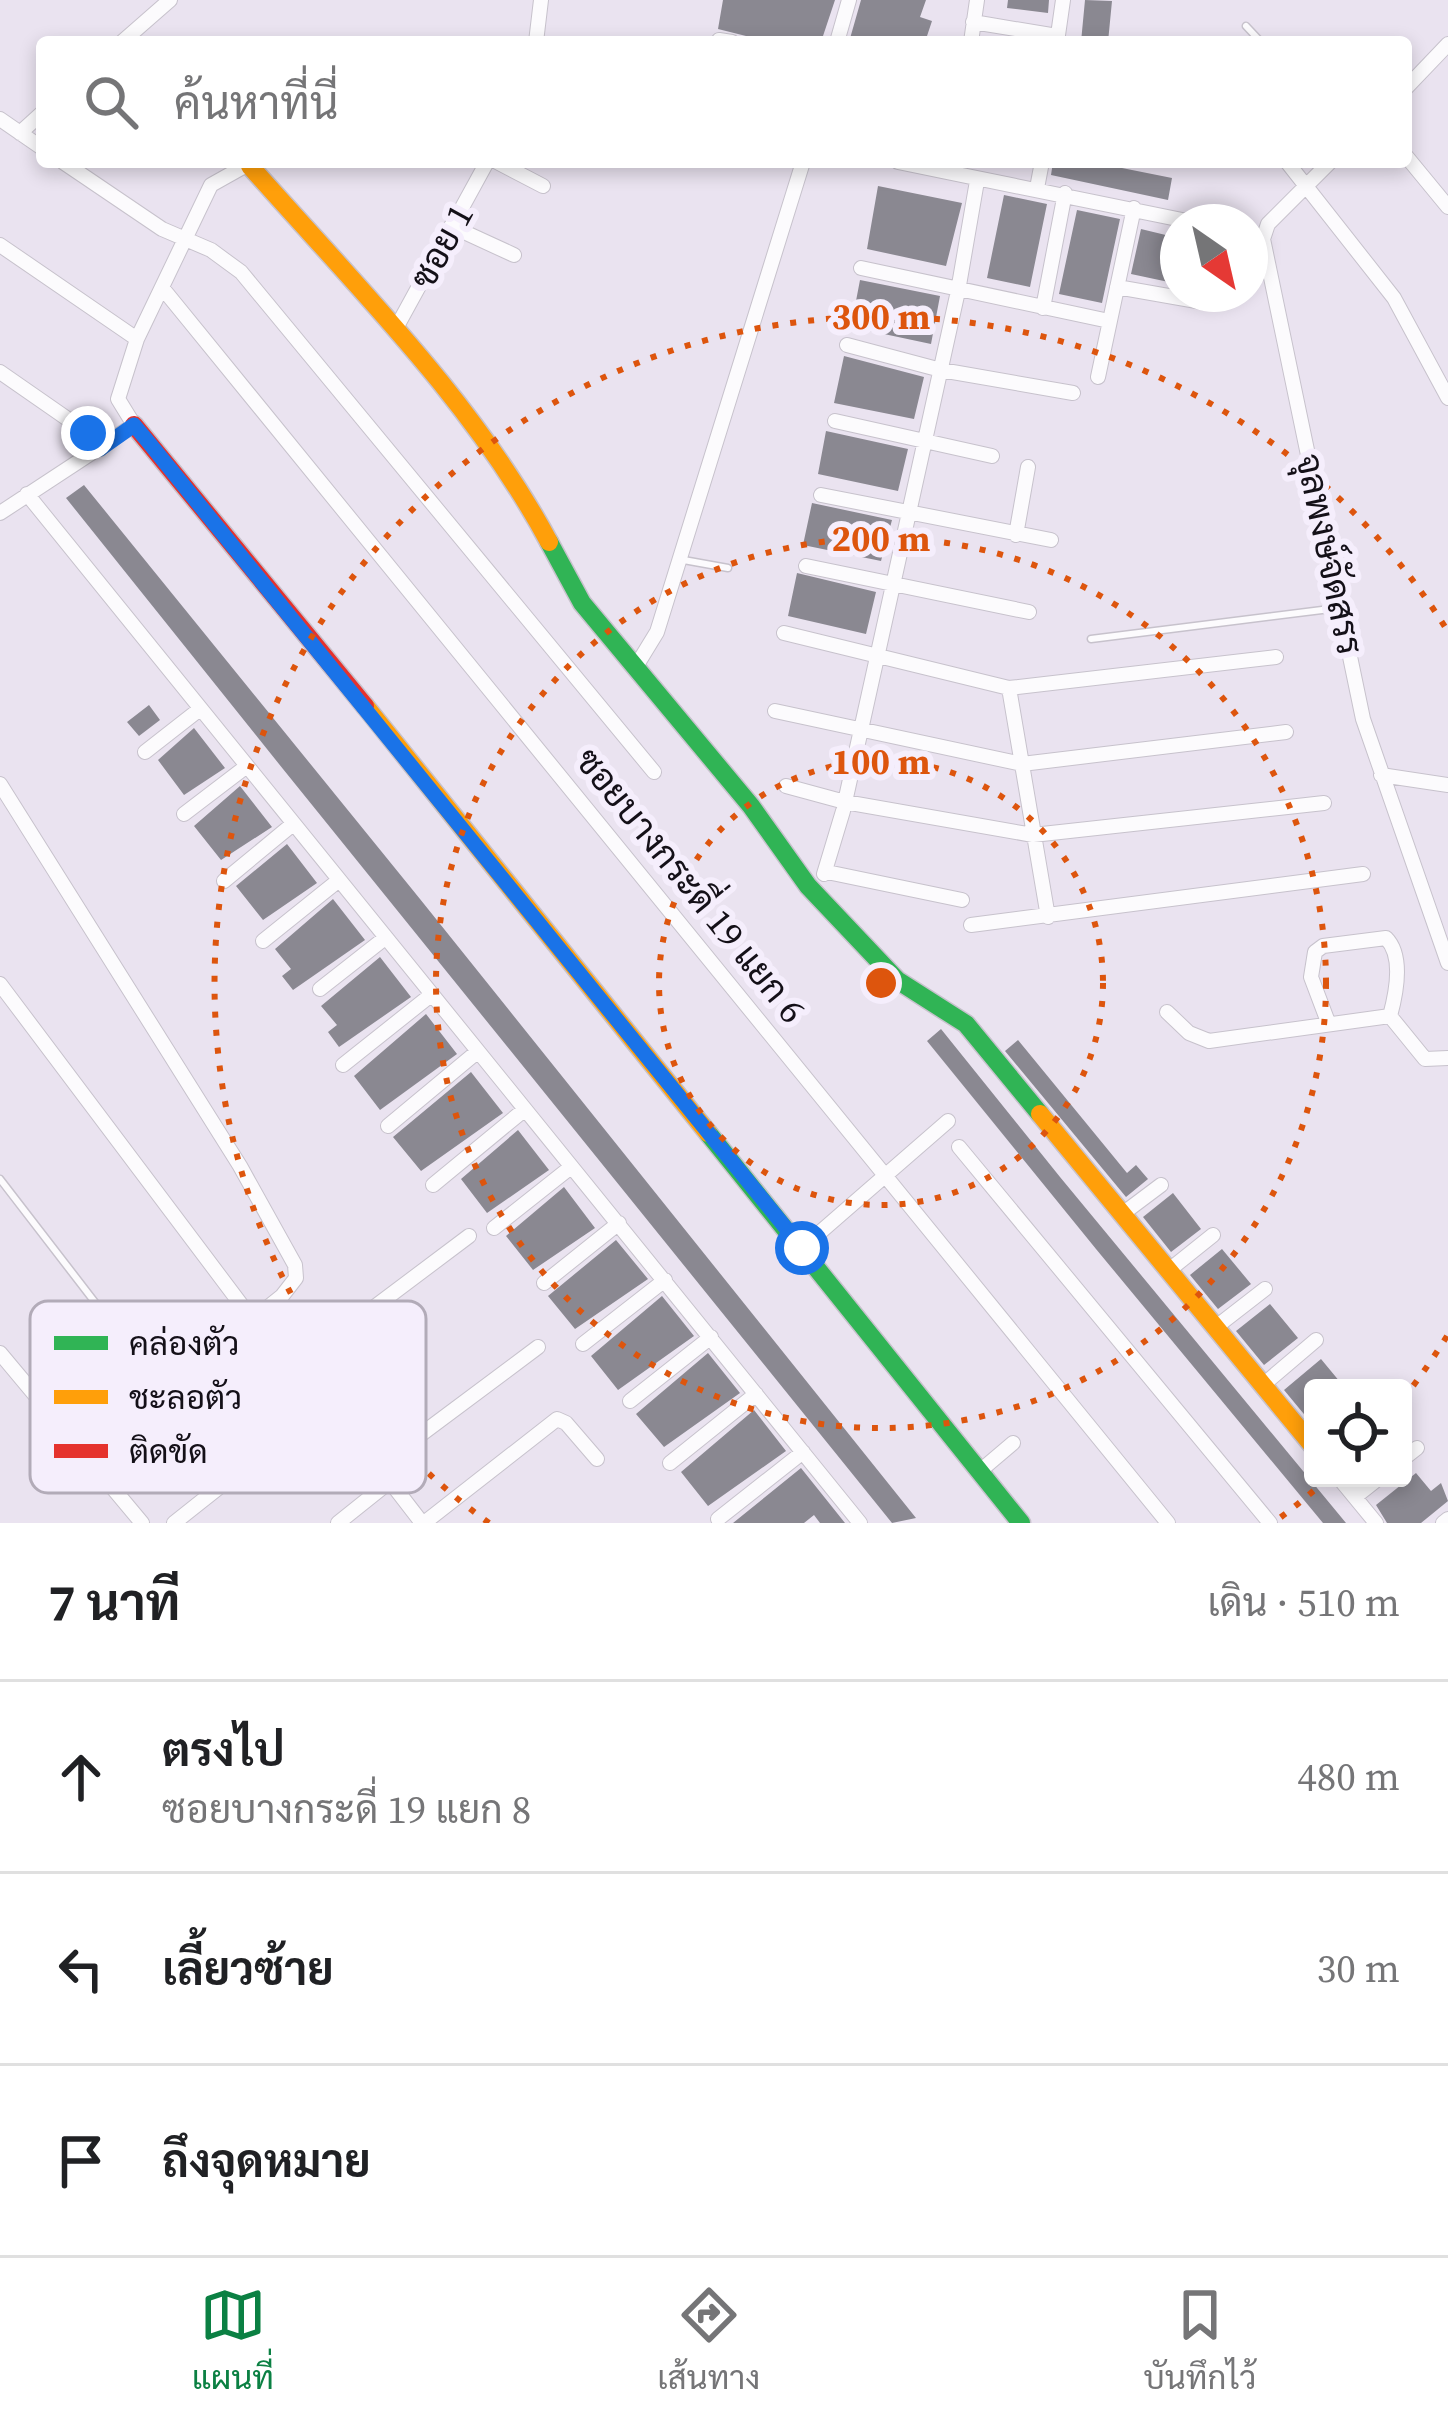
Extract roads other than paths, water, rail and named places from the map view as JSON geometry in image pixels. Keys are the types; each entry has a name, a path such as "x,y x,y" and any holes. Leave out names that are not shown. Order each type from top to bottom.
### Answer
{"street":[{"path":"129,36 170,0"},
{"path":"537,36 541,0"},
{"path":"839,36 849,0"},
{"path":"972,36 976,0"},
{"path":"1057,36 1063,0"},
{"path":"973,22 1042,36"},
{"path":"1412,82 1448,44"},
{"path":"20,133 36,118"},
{"path":"0,119 36,144"},
{"path":"1412,163 1448,207"},
{"path":"72,168 185,241 228,260 256,288 654,772"},
{"path":"243,168 211,185 137,339 118,399 134,425 1021,1523"},
{"path":"254,168 395,330 525,497 582,603 751,806 808,886 897,980 966,1024 1304,1433"},
{"name":"ซอย 1","path":"395,330 485,168"},
{"path":"508,168 543,186"},
{"path":"635,668 656,632 801,168"},
{"path":"953,168 977,181 1065,193 1160,214"},
{"path":"1037,188 1041,168"},
{"path":"1292,168 1394,298 1448,398"},
{"name":"จุลพงษ์จัดสรร","path":"1324,168 1268,224 1263,239 1363,719 1448,963"},
{"path":"808,886 827,872 844,806 857,728 958,291 977,181"},
{"path":"1043,308 1065,193"},
{"path":"1099,377 1134,208"},
{"path":"451,226 514,255"},
{"path":"0,245 137,339"},
{"path":"861,268 1109,321"},
{"path":"1117,287 1160,295"},
{"name":"ซอยบางกระดี่ 19 แยก 6","path":"164,290 1168,1523"},
{"path":"848,345 941,370 1073,393"},
{"path":"0,372 88,433 100,449"},
{"path":"835,421 992,456"},
{"path":"1,510 134,425"},
{"path":"1016,535 1028,467"},
{"path":"27,494 860,1523"},
{"path":"821,495 1051,540"},
{"path":"806,566 1029,612"},
{"path":"784,633 1010,688 1276,657"},
{"path":"1010,688 1048,917"},
{"path":"145,752 200,709"},
{"path":"775,711 1022,764 1286,732"},
{"path":"184,814 247,766"},
{"path":"1382,775 1448,785"},
{"path":"0,784 240,1166 296,1265 291,1287 273,1301"},
{"path":"786,786 844,806 1033,835 1324,803"},
{"path":"224,881 293,824"},
{"path":"827,872 962,900"},
{"path":"971,926 1363,874"},
{"path":"262,941 339,880"},
{"path":"320,989 386,938"},
{"path":"1328,1022 1311,977 1315,952 1323,946 1386,938 1395,950 1396,992 1390,1016"},
{"path":"0,984 239,1301"},
{"path":"343,1065 431,995"},
{"path":"1167,1012 1203,1040 1390,1016"},
{"path":"1390,1016 1425,1059 1448,1058"},
{"path":"388,1126 477,1052"},
{"path":"433,1185 524,1110"},
{"path":"802,1248 948,1121"},
{"path":"959,1147 1270,1523"},
{"path":"494,1228 571,1167"},
{"path":"1121,1215 1161,1185"},
{"path":"544,1283 619,1223"},
{"path":"1168,1270 1213,1235"},
{"path":"383,1301 469,1237"},
{"path":"583,1343 665,1280"},
{"path":"1216,1327 1265,1289"},
{"path":"630,1401 711,1337"},
{"path":"1263,1385 1316,1340"},
{"path":"426,1431 538,1347"},
{"path":"0,1353 30,1389"},
{"path":"670,1463 756,1394"},
{"path":"397,1493 423,1523 557,1419 566,1423 596,1459"},
{"path":"980,1472 1012,1443"},
{"path":"1412,1452 1417,1448"},
{"path":"718,1519 803,1452"},
{"path":"1347,1487 1376,1523"},
{"path":"1355,1497 1368,1487"},
{"path":"117,1493 142,1523"},
{"path":"174,1523 212,1493"},
{"path":"338,1523 376,1493"},
{"path":"832,1523 849,1510"}],"lane":[{"path":"1246,26 1255,36"},
{"path":"678,559 728,568"},
{"path":"1091,639 1342,608"},
{"path":"0,1179 94,1301"}]}
